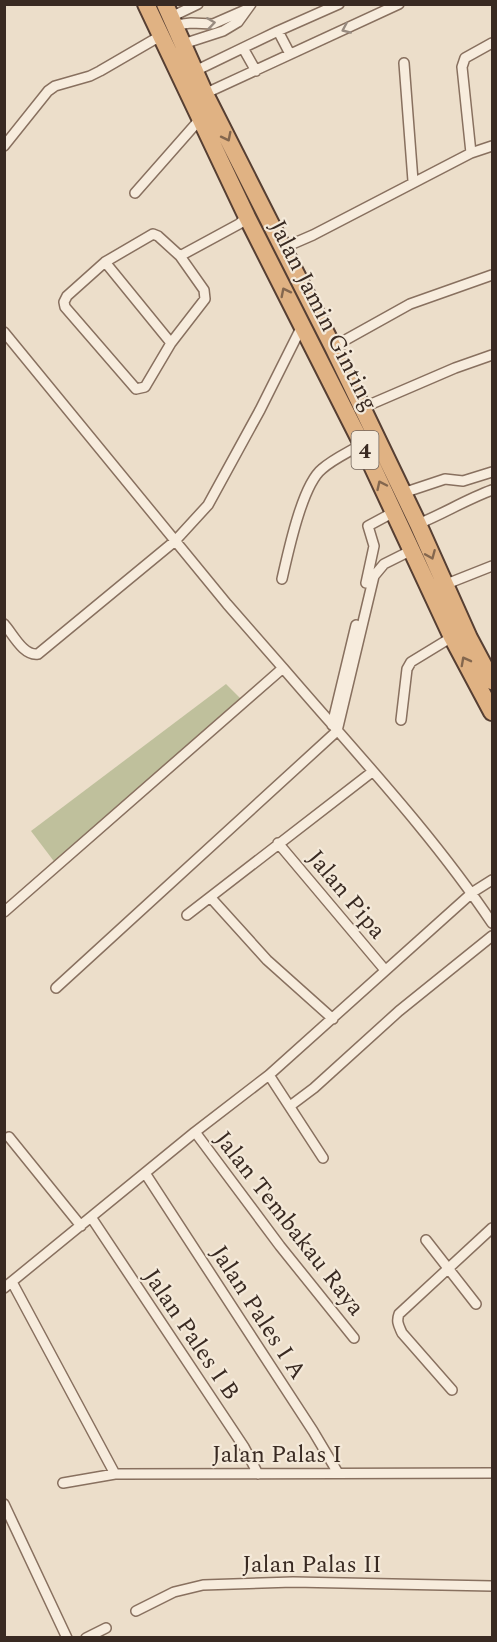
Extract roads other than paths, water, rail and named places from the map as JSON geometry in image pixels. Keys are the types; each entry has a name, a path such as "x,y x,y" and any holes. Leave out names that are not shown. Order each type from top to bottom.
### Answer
{"highway":[{"name":"Jalan Jamin Ginting","path":"146,4 168,20 183,44 188,75"},
{"name":"Jalan Jamin Ginting","path":"168,20 188,75 283,248 333,347 418,524 469,638 492,681"},
{"name":"Jalan Jamin Ginting","path":"199,97 201,118 247,217 362,444 452,637 492,712"}],"street":[{"path":"4,146 48,91 55,86 100,71 168,20 198,4"},
{"path":"188,75 339,4"},
{"path":"199,97 399,4"},
{"path":"168,20 213,24 248,7"},
{"path":"183,44 224,31 238,22 248,7"},
{"path":"278,31 290,54"},
{"path":"471,153 462,67 465,58 492,43"},
{"path":"243,48 255,71"},
{"path":"404,63 413,182"},
{"path":"135,193 201,118"},
{"path":"283,248 313,235 471,153 492,146"},
{"path":"180,256 239,224 247,217"},
{"path":"155,234 180,256 204,290 205,297 171,343 145,387 136,389 65,307 64,302 67,296 105,262 155,234"},
{"path":"105,262 171,343"},
{"path":"317,355 410,304 492,275"},
{"path":"4,624 26,651 38,654 175,541 208,505 260,410 302,326"},
{"path":"4,332 251,632 432,840 473,892 492,922"},
{"path":"362,408 455,368 492,355"},
{"path":"282,579 304,498 312,480 322,468 362,444"},
{"path":"403,493 445,479 463,481 492,472"},
{"path":"463,481 470,498"},
{"path":"418,524 456,508 470,498 492,490"},
{"path":"334,728 374,549 368,525 394,512"},
{"path":"56,988 334,728 339,727 374,576 384,564 412,550"},
{"path":"444,585 492,566"},
{"path":"401,720 406,676 411,662 452,637"},
{"path":"4,912 284,668"},
{"path":"187,915 372,772"},
{"name":"Jalan Pipa","path":"278,843 385,970"},
{"path":"115,1474 8,1285 195,1132 269,1075 473,892 492,880"},
{"path":"211,898 267,960 333,1018"},
{"path":"290,1106 315,1088 399,1011 492,936"},
{"path":"269,1075 323,1158"},
{"name":"Jalan Tembakau Raya","path":"195,1132 280,1246 354,1338"},
{"path":"9,1137 81,1226"},
{"name":"Jalan Pales I A","path":"145,1173 338,1473"},
{"name":"Jalan Pales I B","path":"91,1217 244,1447 258,1474"},
{"path":"452,1390 413,1347 397,1323 399,1314 492,1228"},
{"path":"426,1240 476,1304"},
{"name":"Jalan Palas I","path":"63,1483 115,1474 492,1473"},
{"path":"4,1504 67,1638"},
{"name":"Jalan Palas II","path":"136,1611 174,1592 203,1585 292,1582 492,1586"},
{"path":"86,1638 106,1628"}]}
